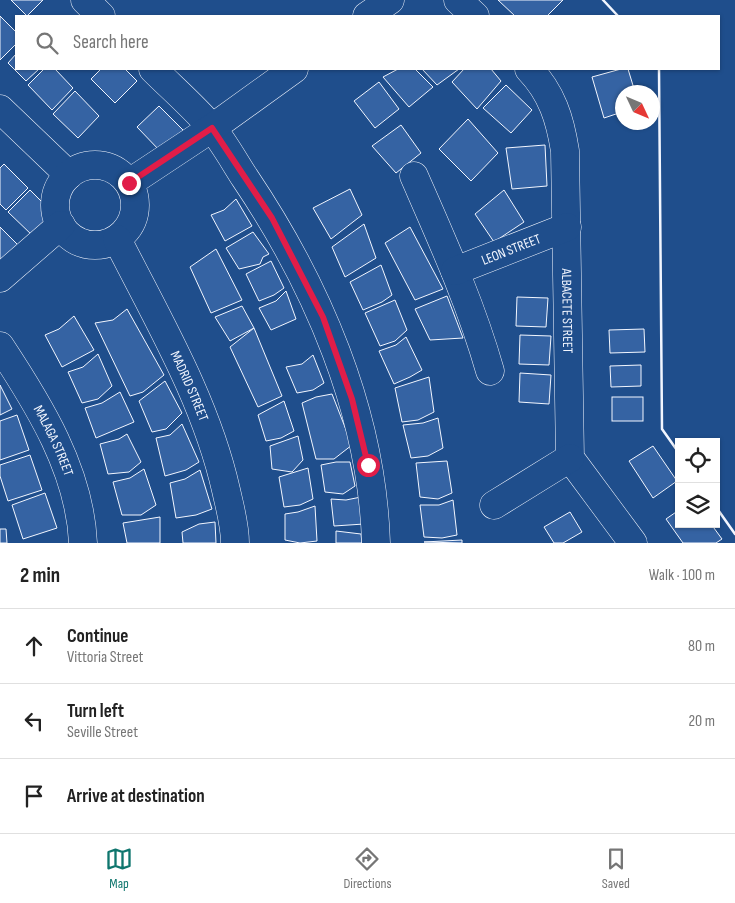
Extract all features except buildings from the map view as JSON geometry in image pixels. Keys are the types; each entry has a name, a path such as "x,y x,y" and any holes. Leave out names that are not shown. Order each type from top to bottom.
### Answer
{"street":[{"path":"85,0 100,15"},
{"path":"368,15 390,0"},
{"path":"458,0 474,15"},
{"path":"154,70 212,128 272,218 323,317 352,399 368,465 376,543"},
{"path":"129,183 212,128 293,70"},
{"name":"ALBACETE STREET","path":"530,70 540,81 553,103 561,127 564,151 570,458"},
{"path":"0,109 69,175"},
{"path":"101,165 117,171 129,183 135,197 134,213 129,228 117,239 102,245 86,244 72,237 61,225 56,212 56,198 61,185 69,175 84,166 101,165"},
{"path":"414,176 455,271 481,338 490,372"},
{"path":"0,278 61,225"},
{"name":"LEON STREET","path":"455,271 567,228"},
{"name":"MADRID STREET","path":"117,239 199,405 220,461 235,528 235,543"},
{"name":"MALAGA STREET","path":"0,346 24,382 68,466 83,543"},
{"path":"494,505 570,458 633,543"}],"wall":[{"path":"603,0 617,15"},
{"path":"659,70 662,429 675,447"},
{"path":"720,513 735,534"}],"route":[{"path":"129,183 212,128 272,218 323,317 352,399 368,465"}]}
